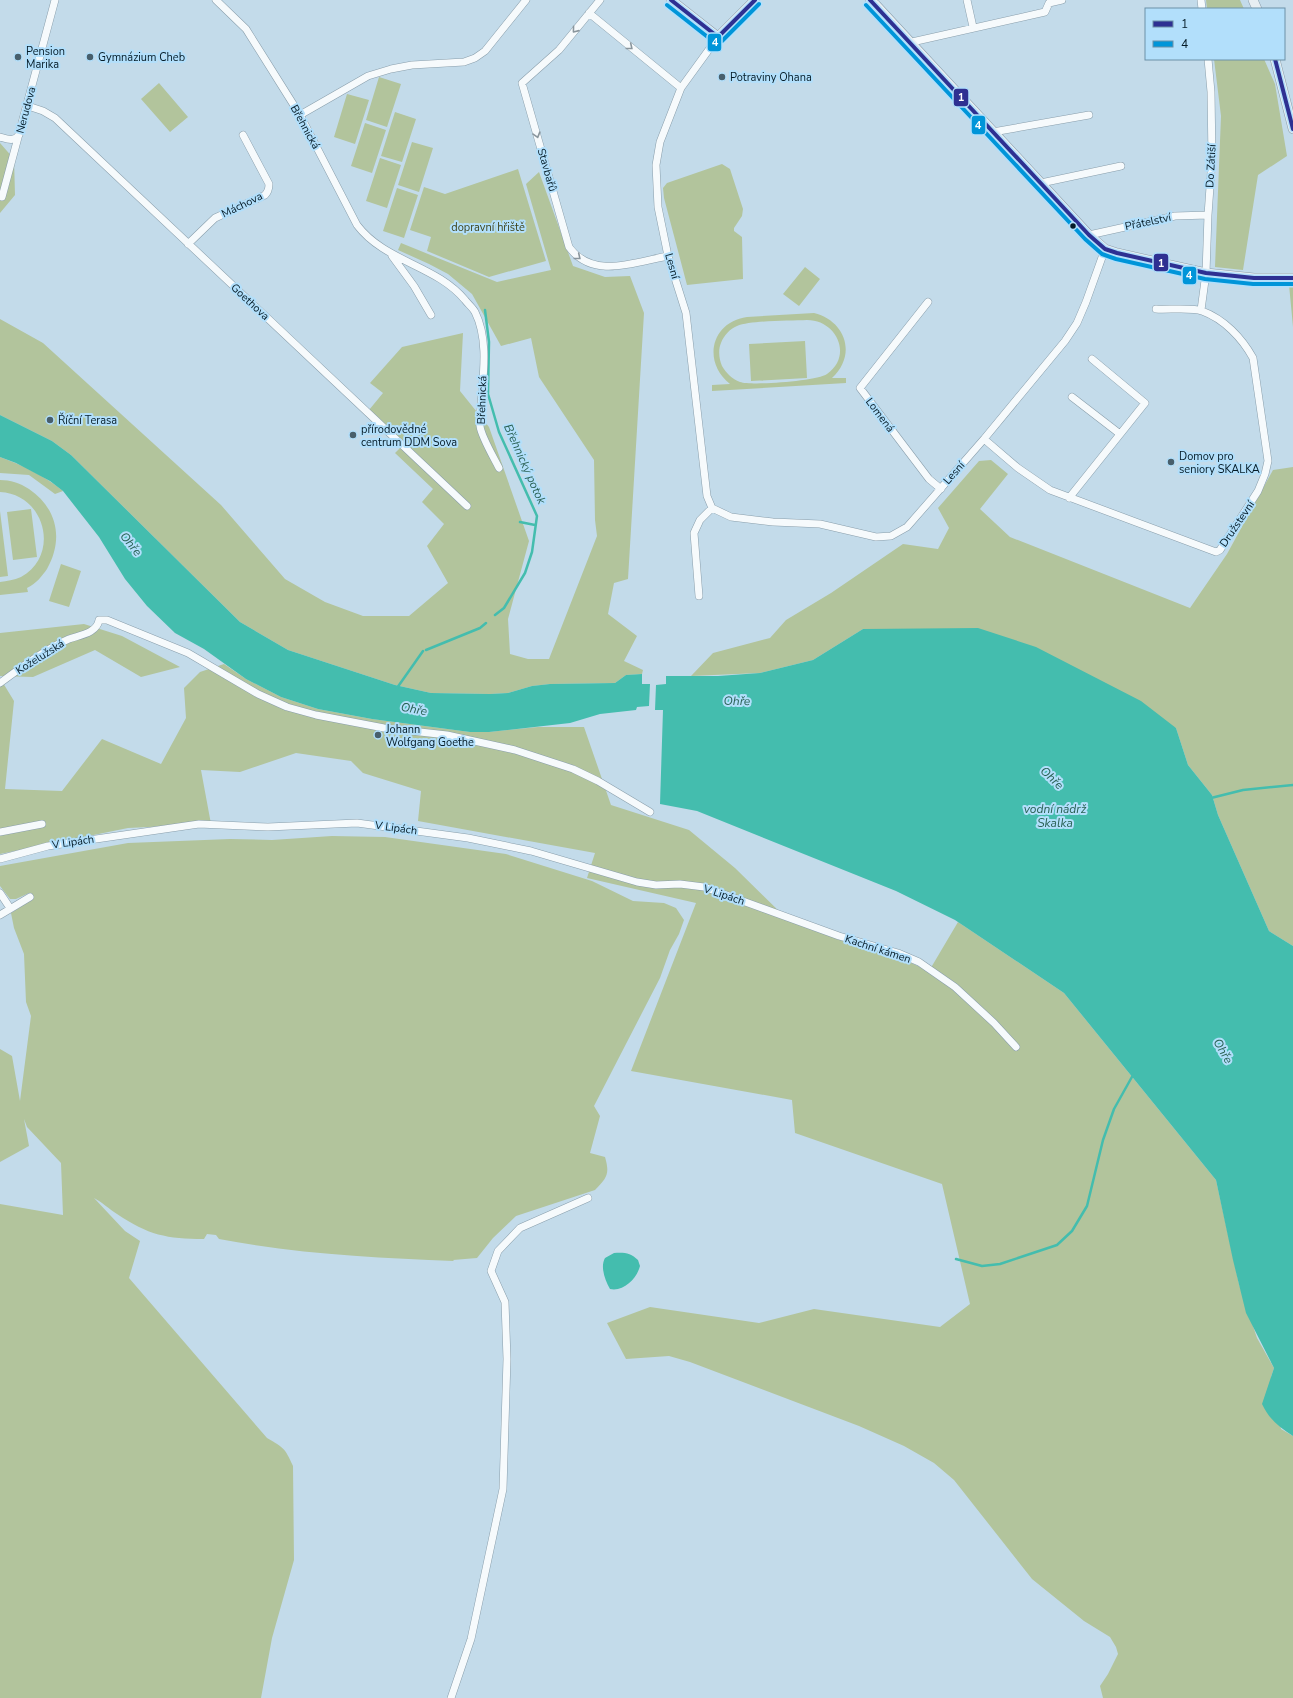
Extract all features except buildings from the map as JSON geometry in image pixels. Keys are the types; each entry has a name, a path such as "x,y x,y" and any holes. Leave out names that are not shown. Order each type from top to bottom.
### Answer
{"street":[{"name":"Nerudova","path":"2,197 28,106 55,0"},
{"name":"Břehnická","path":"216,0 246,29 300,115 357,225 371,241 391,254 436,276 450,285 475,312 482,336 484,360 480,427 499,468"},
{"path":"300,115 368,76 398,67 415,64 464,62 475,58 485,51 526,0"},
{"name":"Stavbařů","path":"600,0 559,50 522,82 569,247 574,254 587,263 595,266 609,267 668,256"},
{"path":"671,0 718,37 755,0"},
{"path":"870,0 912,42 1089,235 1105,249 1206,273 1254,278 1293,278"},
{"path":"967,0 973,27"},
{"path":"912,42 973,27 1045,12 1049,3 1062,0"},
{"path":"589,14 681,88"},
{"name":"Lesní","path":"718,37 681,88 660,142 656,165 658,207 668,256 686,313 707,496 712,508 731,517 773,522 820,524 876,537 891,536 907,527 984,439 1053,357 1071,333 1086,302 1105,249"},
{"name":"Do Zátiší","path":"1206,273 1212,159 1212,92 1208,60"},
{"path":"1275,60 1293,129"},
{"name":"Goethova","path":"28,106 43,111 55,118 467,506"},
{"path":"993,132 1089,115"},
{"path":"0,137 11,140 19,135"},
{"name":"Máchova","path":"188,244 215,218 265,195 268,192 268,184 243,135"},
{"path":"1041,183 1121,166"},
{"name":"Přátelství","path":"1089,235 1176,216 1208,215"},
{"name":"Břehnická","path":"391,254 414,286 431,315"},
{"path":"1201,310 1206,273"},
{"name":"Lomená","path":"928,302 860,388 929,479 940,489"},
{"name":"Družstevní","path":"984,439 1040,484 1050,490 1216,552 1224,546 1258,491 1265,474 1268,461 1256,370 1253,358 1247,347 1229,327 1201,310 1156,309"},
{"path":"1069,498 1145,403 1092,359"},
{"path":"1072,397 1120,434"},
{"path":"699,596 694,533 700,520 712,508"},
{"name":"Koželužská","path":"0,683 54,647 91,631 97,627 99,620 112,621 188,653 258,694 287,707 316,715 384,728 460,737 515,750 573,769 598,781 650,812"},
{"name":"V Lipách","path":"0,859 48,846 199,824 268,826 357,823 468,838 517,848 637,882 656,885 680,884 704,887 784,915"},
{"path":"0,832 42,824"},
{"path":"0,893 10,908"},
{"path":"0,915 30,897"},
{"name":"Kachní kámen","path":"784,915 839,936 898,953 915,960 955,987 994,1023 1016,1047"},
{"path":"451,1698 471,1639 503,1489 507,1359 506,1302 491,1271 498,1251 520,1228 588,1198"}],"green space":[{"path":"1206,0 1240,0 1244,8 1207,8"},
{"path":"1214,60 1264,60 1275,84 1287,156 1258,175 1243,270 1215,267 1221,116"},
{"path":"379,77 401,84 387,127 366,120"},
{"path":"159,83 188,117 170,132 141,99"},
{"path":"347,94 369,100 355,144 334,137"},
{"path":"395,112 416,119 402,162 381,156"},
{"path":"365,123 386,130 372,173 351,166"},
{"path":"412,142 433,148 419,192 398,185"},
{"path":"0,143 14,159 15,195 0,213"},
{"path":"380,158 401,165 387,208 366,201"},
{"path":"722,164 730,169 743,209 742,216 734,228 734,231 742,237 743,279 687,285 664,198 663,188 667,183"},
{"name":"dopravní hřiště","path":"518,169 546,261 489,277 427,251 431,237 410,230 424,187 445,194"},
{"path":"539,172 573,266 605,277 630,276 644,313 628,579 614,583 608,614 637,636 624,661 643,670 642,674 626,675 615,683 550,684 532,686 508,693 431,693 395,685 288,650 240,622 71,455 52,441 0,415 0,319 43,343 221,505 285,579 325,602 363,616 409,616 448,583 427,546 444,524 422,502 433,489 395,453 404,444 369,410 383,393 370,383 402,347 463,333 460,391 489,427 529,541 508,619 510,654 528,659 549,659 597,536 595,520 594,460 539,377 531,338 501,346 472,294 448,274 398,250 401,243 497,282 551,270 526,184"},
{"path":"397,188 418,195 404,238 383,231"},
{"path":"805,267 820,279 799,306 783,294"},
{"path":"1288,274 1293,278 1293,327"},
{"path":"814,313 825,317 834,323 840,331 846,349 840,369 832,378 846,378 846,383 712,391 712,385 730,384 721,375 716,365 714,344 718,335 725,326 735,320 747,317","holes":["807,320 818,322 833,332 838,340 840,349 839,358 835,367 821,377 798,381 747,383 734,379 722,366 719,354 721,343 724,337 737,326 771,321"]},
{"path":"805,341 807,378 751,381 749,344"},
{"path":"0,457 33,471 49,480 63,491 55,494 29,475 0,473"},
{"path":"991,460 1008,474 980,509 1010,537 1190,608 1227,554 1273,470 1293,467 1293,946 1269,931 1218,815 1212,795 1188,765 1176,728 863,629 813,660 760,673 691,676 713,653 770,638 786,620 831,593 903,544 938,549 949,528 938,508 979,461"},
{"path":"0,480 11,481 19,484 29,489 39,497 46,505 55,525 55,547 52,558 41,577 27,588 28,592 0,595 0,582 21,577 33,567 41,555 44,541 42,527 37,514 28,503 15,495 0,492"},
{"path":"31,509 37,557 13,560 7,512"},
{"path":"0,511 8,576 0,577"},
{"path":"61,564 81,571 69,607 49,601"},
{"path":"84,624 122,636 180,667 141,677 95,650 33,677 0,676 0,633"},
{"path":"224,664 246,679 281,697 318,709 372,719 470,732 489,732 538,727 584,727 611,805 689,830 735,868 786,918 843,941 898,957 929,971 958,922 1064,993 1216,1180 1239,1284 1257,1338 1274,1368 1271,1377 1281,1429 1293,1436 1293,1698 1103,1698 1100,1686 1118,1654 1110,1637 1084,1621 1032,1579 954,1480 934,1463 904,1446 859,1426 690,1362 669,1356 626,1359 607,1323 650,1307 759,1323 814,1309 940,1327 970,1304 942,1184 795,1133 792,1100 631,1071 696,903 587,878 595,853 418,821 421,791 363,773 351,761 296,753 240,772 201,770 211,824 128,828 0,854 0,678 14,701 5,789 62,791 102,739 161,764 186,718 184,688 200,672"},
{"path":"332,836 385,837 506,854 592,881 633,901 664,903 676,908 684,920 679,934 670,950 660,978 594,1106 600,1116 590,1153 605,1157 607,1172 605,1179 595,1190 516,1216 493,1238 477,1258 453,1260 454,1261 365,1257 307,1252 219,1239 216,1235 207,1234 204,1239 168,1237 138,1227 94,1198 125,1231 140,1241 129,1278 267,1438 281,1447 288,1455 293,1466 294,1560 272,1638 261,1698 0,1698 0,1204 63,1215 61,1163 27,1127 24,1119 29,1146 0,1162 0,1049 12,1056 20,1101 31,1016 26,1002 24,954 14,928 11,913 33,899 29,893 16,899 10,899 0,886 0,866 128,843 230,839 272,840"}],"water":[{"name":"Ohře","path":"0,415 52,441 71,455 240,622 288,650 395,685 431,693 508,693 532,686 550,684 615,683 626,675 642,674 642,684 650,684 649,706 637,707 636,710 600,714 570,723 489,732 470,732 372,719 318,709 281,697 246,679 204,649 175,633 147,606 125,579 99,537 63,491 50,481 16,463 0,457"},
{"name":"vodní nádrž Skalka","path":"978,628 1036,647 1141,701 1176,728 1188,765 1212,795 1218,815 1269,931 1293,946 1293,1436 1275,1422 1262,1404 1274,1368 1246,1313 1216,1180 1064,993 955,920 896,891 697,811 660,804 663,710 655,710 656,685 666,684 666,676 718,676 760,673 813,660 863,629"},
{"path":"614,1253 630,1254 638,1260 640,1266 636,1275 629,1283 620,1288 610,1289 605,1278 603,1265 605,1258"}],"waterway":[{"name":"Břehnický potok","path":"485,310 489,342 488,394 499,432 537,516 532,552 525,573 504,608 495,615"},
{"path":"520,522 535,525"},
{"name":"Břehnický potok","path":"426,650 480,628 486,623"},
{"name":"Břehnický potok","path":"397,688 423,651"},
{"path":"1211,798 1243,790 1293,785"},
{"path":"956,1259 982,1266 1000,1264 1057,1245 1072,1231 1087,1206 1103,1140 1114,1109 1133,1075"}],"transit line":[{"name":"1","path":"671,0 718,37 755,0"},
{"name":"1","path":"870,0 1089,235 1105,249 1206,273 1254,278 1293,278"},
{"name":"4","path":"667,5 714,42 718,43 722,41 759,4"},
{"name":"4","path":"866,5 1085,239 1102,254 1116,259 1205,279 1253,284 1293,284"},
{"name":"1","path":"1275,60 1293,129"}],"place":[{"name":"Pension Marika","path":"18,57"},
{"name":"Gymnázium Cheb","path":"90,57"},
{"name":"Potraviny Ohana","path":"722,77"},
{"name":"Říční Terasa","path":"50,420"},
{"name":"přírodovědné centrum DDM Sova","path":"353,435"},
{"name":"Domov pro seniory SKALKA","path":"1171,462"},
{"name":"Johann Wolfgang Goethe","path":"378,735"}]}
